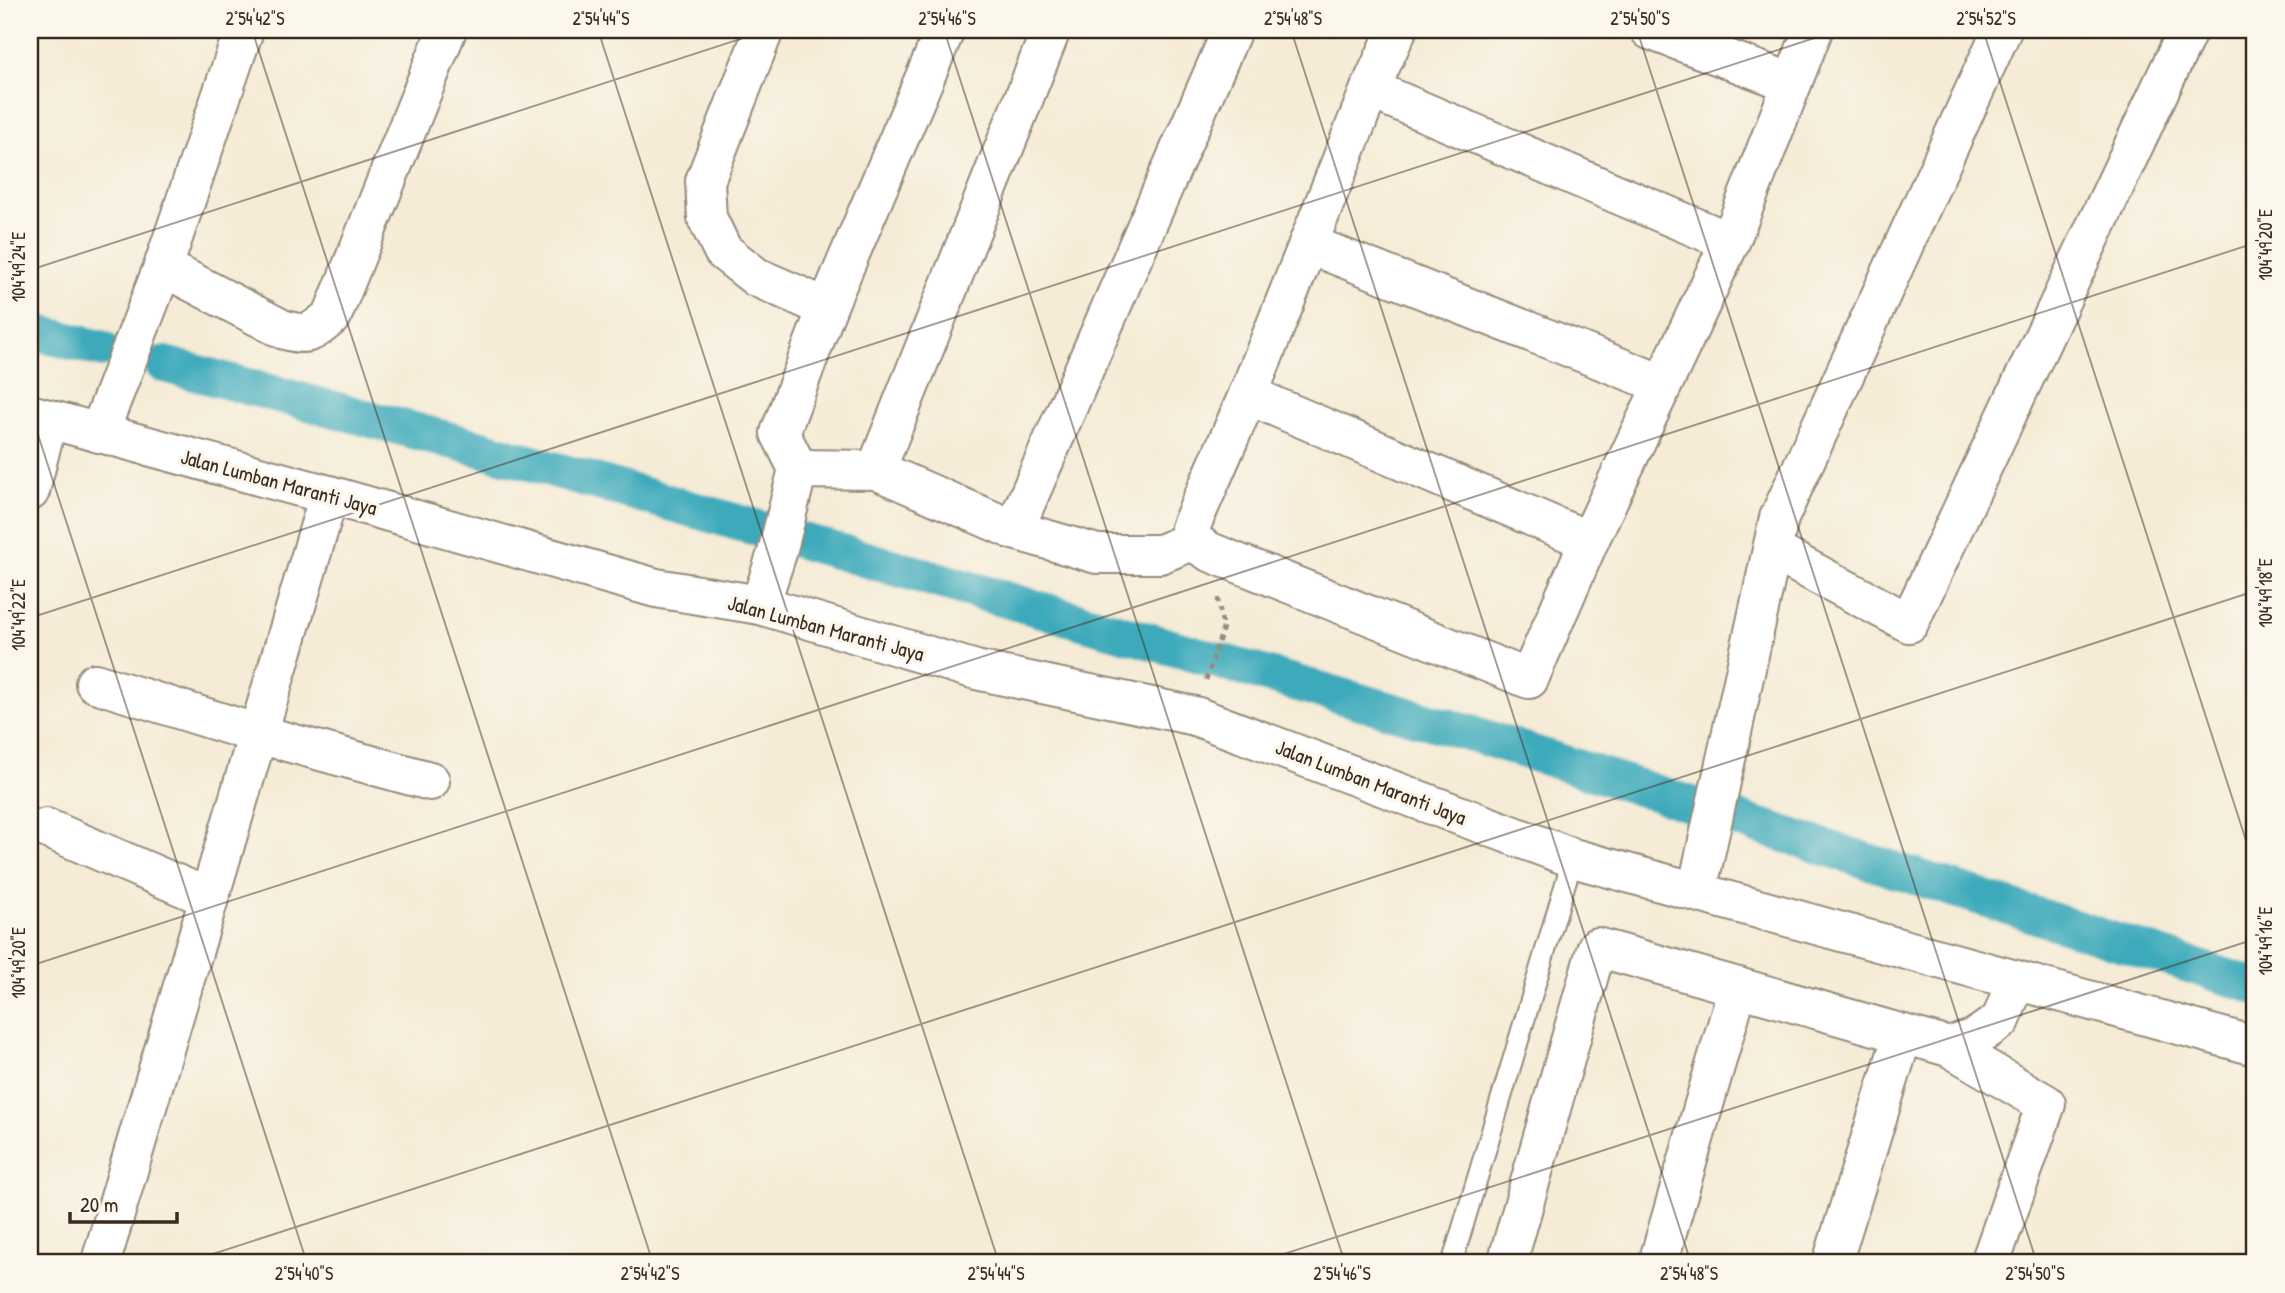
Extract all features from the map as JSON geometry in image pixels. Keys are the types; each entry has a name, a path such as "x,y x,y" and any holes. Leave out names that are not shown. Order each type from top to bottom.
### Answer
{"street":[{"path":"99,433 163,267 244,30"},
{"path":"163,267 282,329 300,334 316,329 332,316 447,30"},
{"path":"764,30 705,181 708,218 723,251 756,277 827,308"},
{"path":"760,605 797,476 780,433 827,308 945,30"},
{"path":"876,470 1051,30"},
{"path":"1014,530 1232,30"},
{"path":"1397,30 1370,89 1248,395 1190,528 1192,541 1210,552 1529,679 1589,541 1730,242 1810,31"},
{"path":"1650,30 1792,83"},
{"path":"1697,891 1779,518 2002,30"},
{"path":"1772,550 1909,623 2188,30"},
{"path":"1370,89 1730,242"},
{"path":"1308,244 1662,384"},
{"path":"1248,395 1589,541"},
{"path":"30,491 39,417"},
{"name":"Jalan Lumban Maranti Jaya","path":"39,417 329,495 656,588 760,605 976,670 1195,716 1573,858 2255,1046"},
{"path":"797,476 876,470 1014,530 1097,554 1160,554 1192,541"},
{"path":"102,1258 329,495"},
{"path":"95,683 258,734 430,780"},
{"path":"46,828 209,898"},
{"path":"1507,1263 1597,947 1949,1047 2046,1104 1990,1263"},
{"path":"1949,1047 1975,1038 2001,1020 2016,980"},
{"path":"1658,1263 1738,987"},
{"path":"1832,1263 1903,1034"}],"lane":[{"path":"1452,1263 1573,858"}],"path":[{"path":"1205,684 1223,628"}],"waterway":[{"path":"30,331 102,349"},
{"path":"163,364 479,448 1473,734 2255,986"}]}
